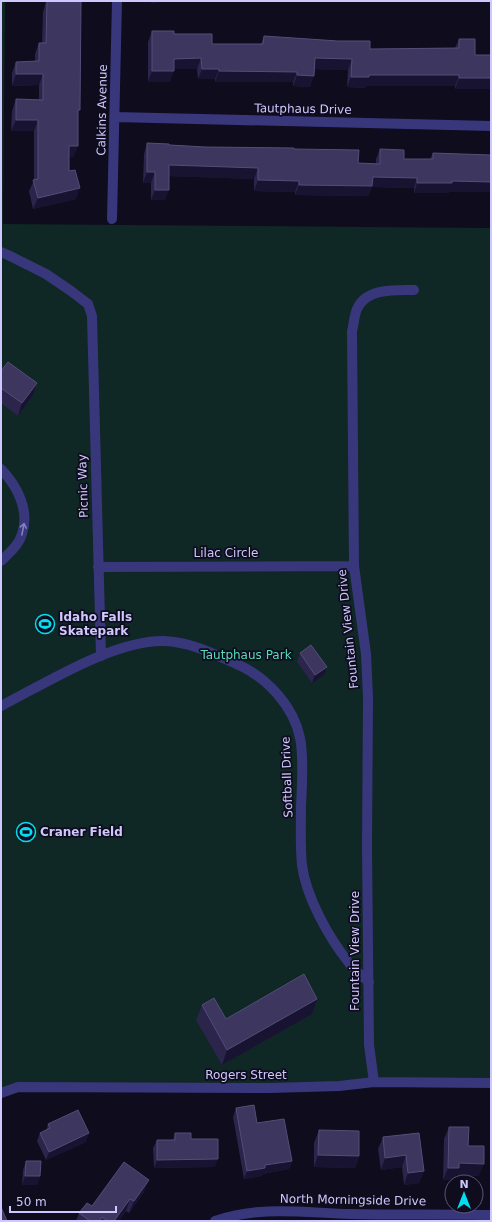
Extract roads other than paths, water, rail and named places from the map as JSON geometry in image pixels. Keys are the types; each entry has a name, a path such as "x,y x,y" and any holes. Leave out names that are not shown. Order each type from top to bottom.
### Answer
{"street":[{"name":"Calkins Avenue","path":"112,219 117,1"},
{"name":"Tautphaus Drive","path":"115,117 491,126"},
{"name":"Picnic Way","path":"1,252 46,274 71,291 88,304 92,316 101,656"},
{"name":"Fountain View Drive","path":"374,1082 369,1045 368,698 366,654 354,566 352,331 357,309 368,296 390,290 414,290"},
{"path":"1,469 10,478 20,494 25,515 22,534 13,550 1,561"},
{"name":"Lilac Circle","path":"98,566 354,566"},
{"name":"Softball Drive","path":"1,706 90,660 144,642 164,641 184,644 209,651 247,669 263,681 279,696 292,715 301,739 301,849 302,867 307,886 321,920 336,946 350,964 369,982"},
{"name":"Rogers Street","path":"1,1093 18,1087 270,1088 339,1086 374,1082 491,1083"},
{"name":"North Morningside Drive","path":"215,1221 252,1212 285,1210 349,1217 491,1215"}],"place":[{"name":"Idaho Falls Skatepark","path":"45,624"},
{"name":"Craner Field","path":"26,832"}],"park label":[{"name":"Tautphaus Park","path":"246,655"}]}
